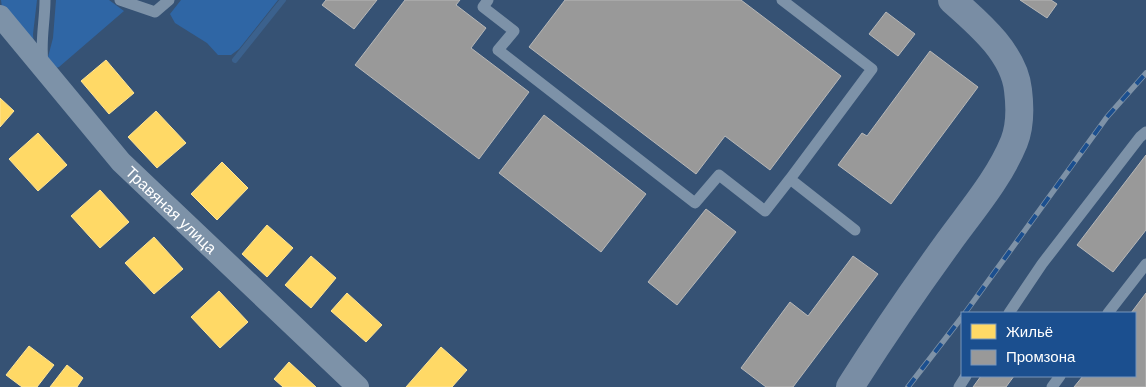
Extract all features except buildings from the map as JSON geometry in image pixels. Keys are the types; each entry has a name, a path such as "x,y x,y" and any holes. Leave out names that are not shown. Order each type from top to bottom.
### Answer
{"street":[{"path":"850,387 896,315 999,172 1014,141 1019,117 1018,88 1009,62 992,38 952,0"},
{"name":"Травяная улица","path":"0,16 121,162 358,387"}],"lane":[{"path":"44,69 41,50 45,21 45,0"},
{"path":"120,0 155,12 170,0"},
{"path":"488,0 483,7 514,31 498,50 695,203 719,175 765,211 872,69 782,0"},
{"path":"1010,312 1042,264 1140,137 1146,132"},
{"path":"790,180 855,230"},
{"path":"1109,312 1146,264"}],"shaded area":[{"path":"1,0 37,0 33,34 34,47 2,8"},
{"path":"56,0 109,0 124,11 59,67 53,69 48,57 53,38"},
{"path":"181,0 278,0 239,49 231,55 218,55 207,43 175,23 170,14"}],"waterway":[{"path":"235,60 283,0"}],"railway":[{"path":"966,312 1107,117 1146,73"},
{"path":"908,387 961,318"}]}
